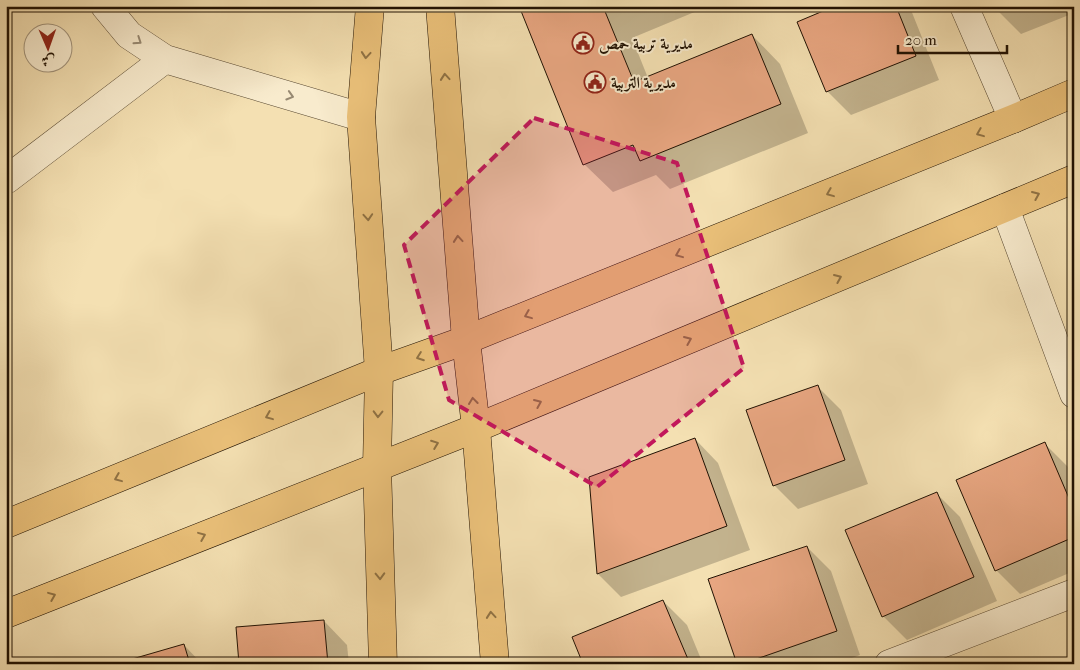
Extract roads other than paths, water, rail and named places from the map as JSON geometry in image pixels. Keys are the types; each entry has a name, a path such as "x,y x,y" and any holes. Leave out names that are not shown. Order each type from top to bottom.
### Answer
{"main road":[{"path":"370,6 361,118 379,371 377,466 383,664"},
{"path":"440,6 466,340 476,428 495,664"},
{"path":"6,524 379,371 466,340 1074,93"},
{"path":"6,614 476,428 1074,179"}],"street":[{"path":"105,6 129,35 165,59 361,118"},
{"path":"964,6 1013,119"},
{"path":"6,180 165,59"},
{"path":"1006,208 1074,394"},
{"path":"888,664 1074,593"}],"place":[{"name":"مديرية تربية حمص","path":"583,43"},
{"name":"مديرية التربية","path":"595,82"}]}
